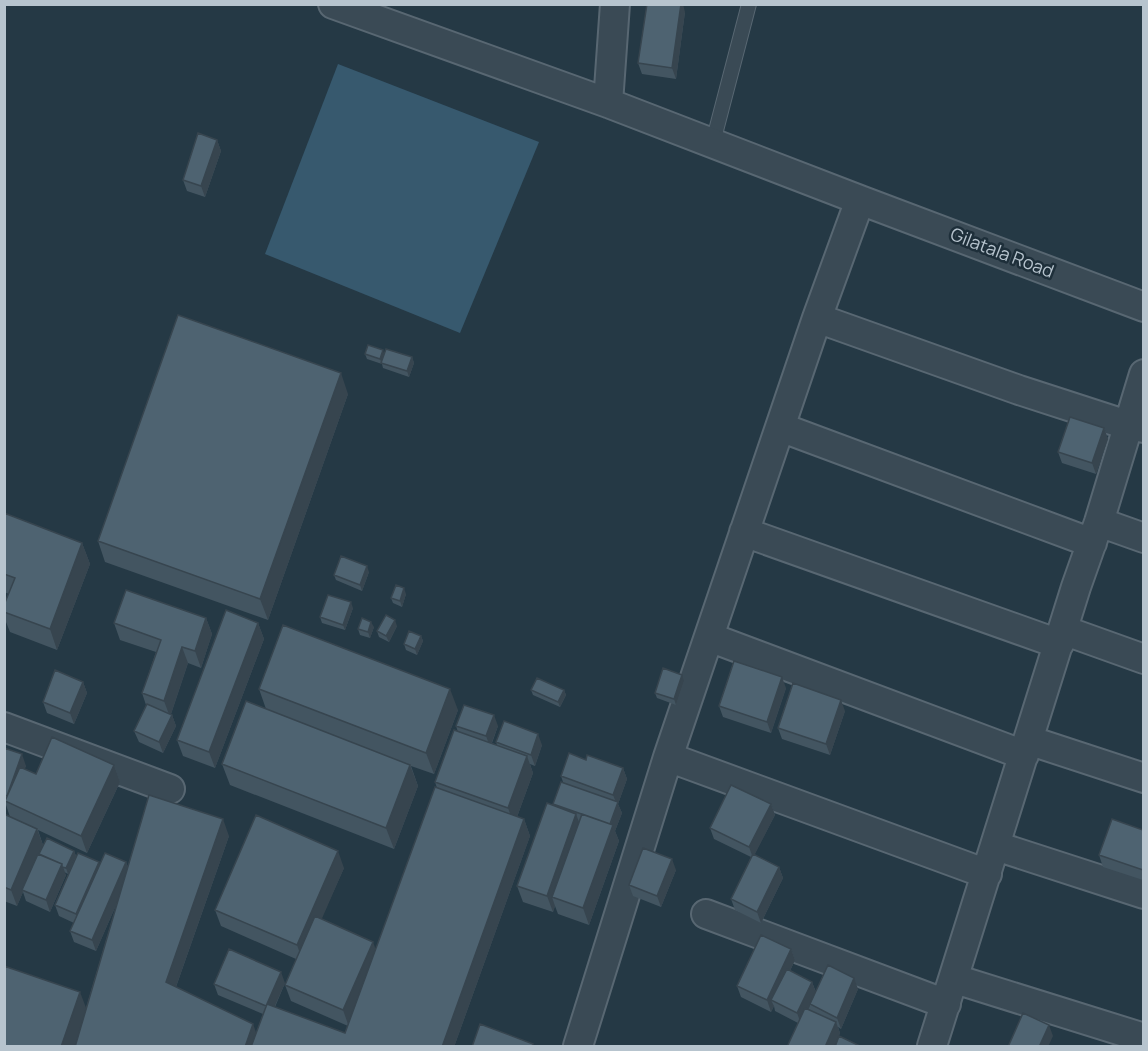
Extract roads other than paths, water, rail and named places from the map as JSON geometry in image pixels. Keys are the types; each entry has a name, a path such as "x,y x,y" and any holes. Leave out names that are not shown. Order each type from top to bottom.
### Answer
{"street":[{"name":"Gilatala Road","path":"333,4 713,142 1143,307"},
{"path":"608,103 615,4"},
{"path":"578,1047 668,757 817,318 860,200"},
{"path":"817,318 1019,390 1136,427"},
{"path":"932,1047 1095,533 1136,427 1143,374"},
{"path":"780,427 1095,533 1143,538"},
{"path":"744,532 1061,637 1143,659"},
{"path":"709,637 1026,748 1143,778"},
{"path":"4,728 170,789"},
{"path":"668,757 987,874"},
{"path":"996,846 1143,894"},
{"path":"706,914 950,991 1143,1038"}],"lane":[{"path":"713,142 749,4"}],"water":[{"path":"338,64 539,142 460,333 265,254"}]}
